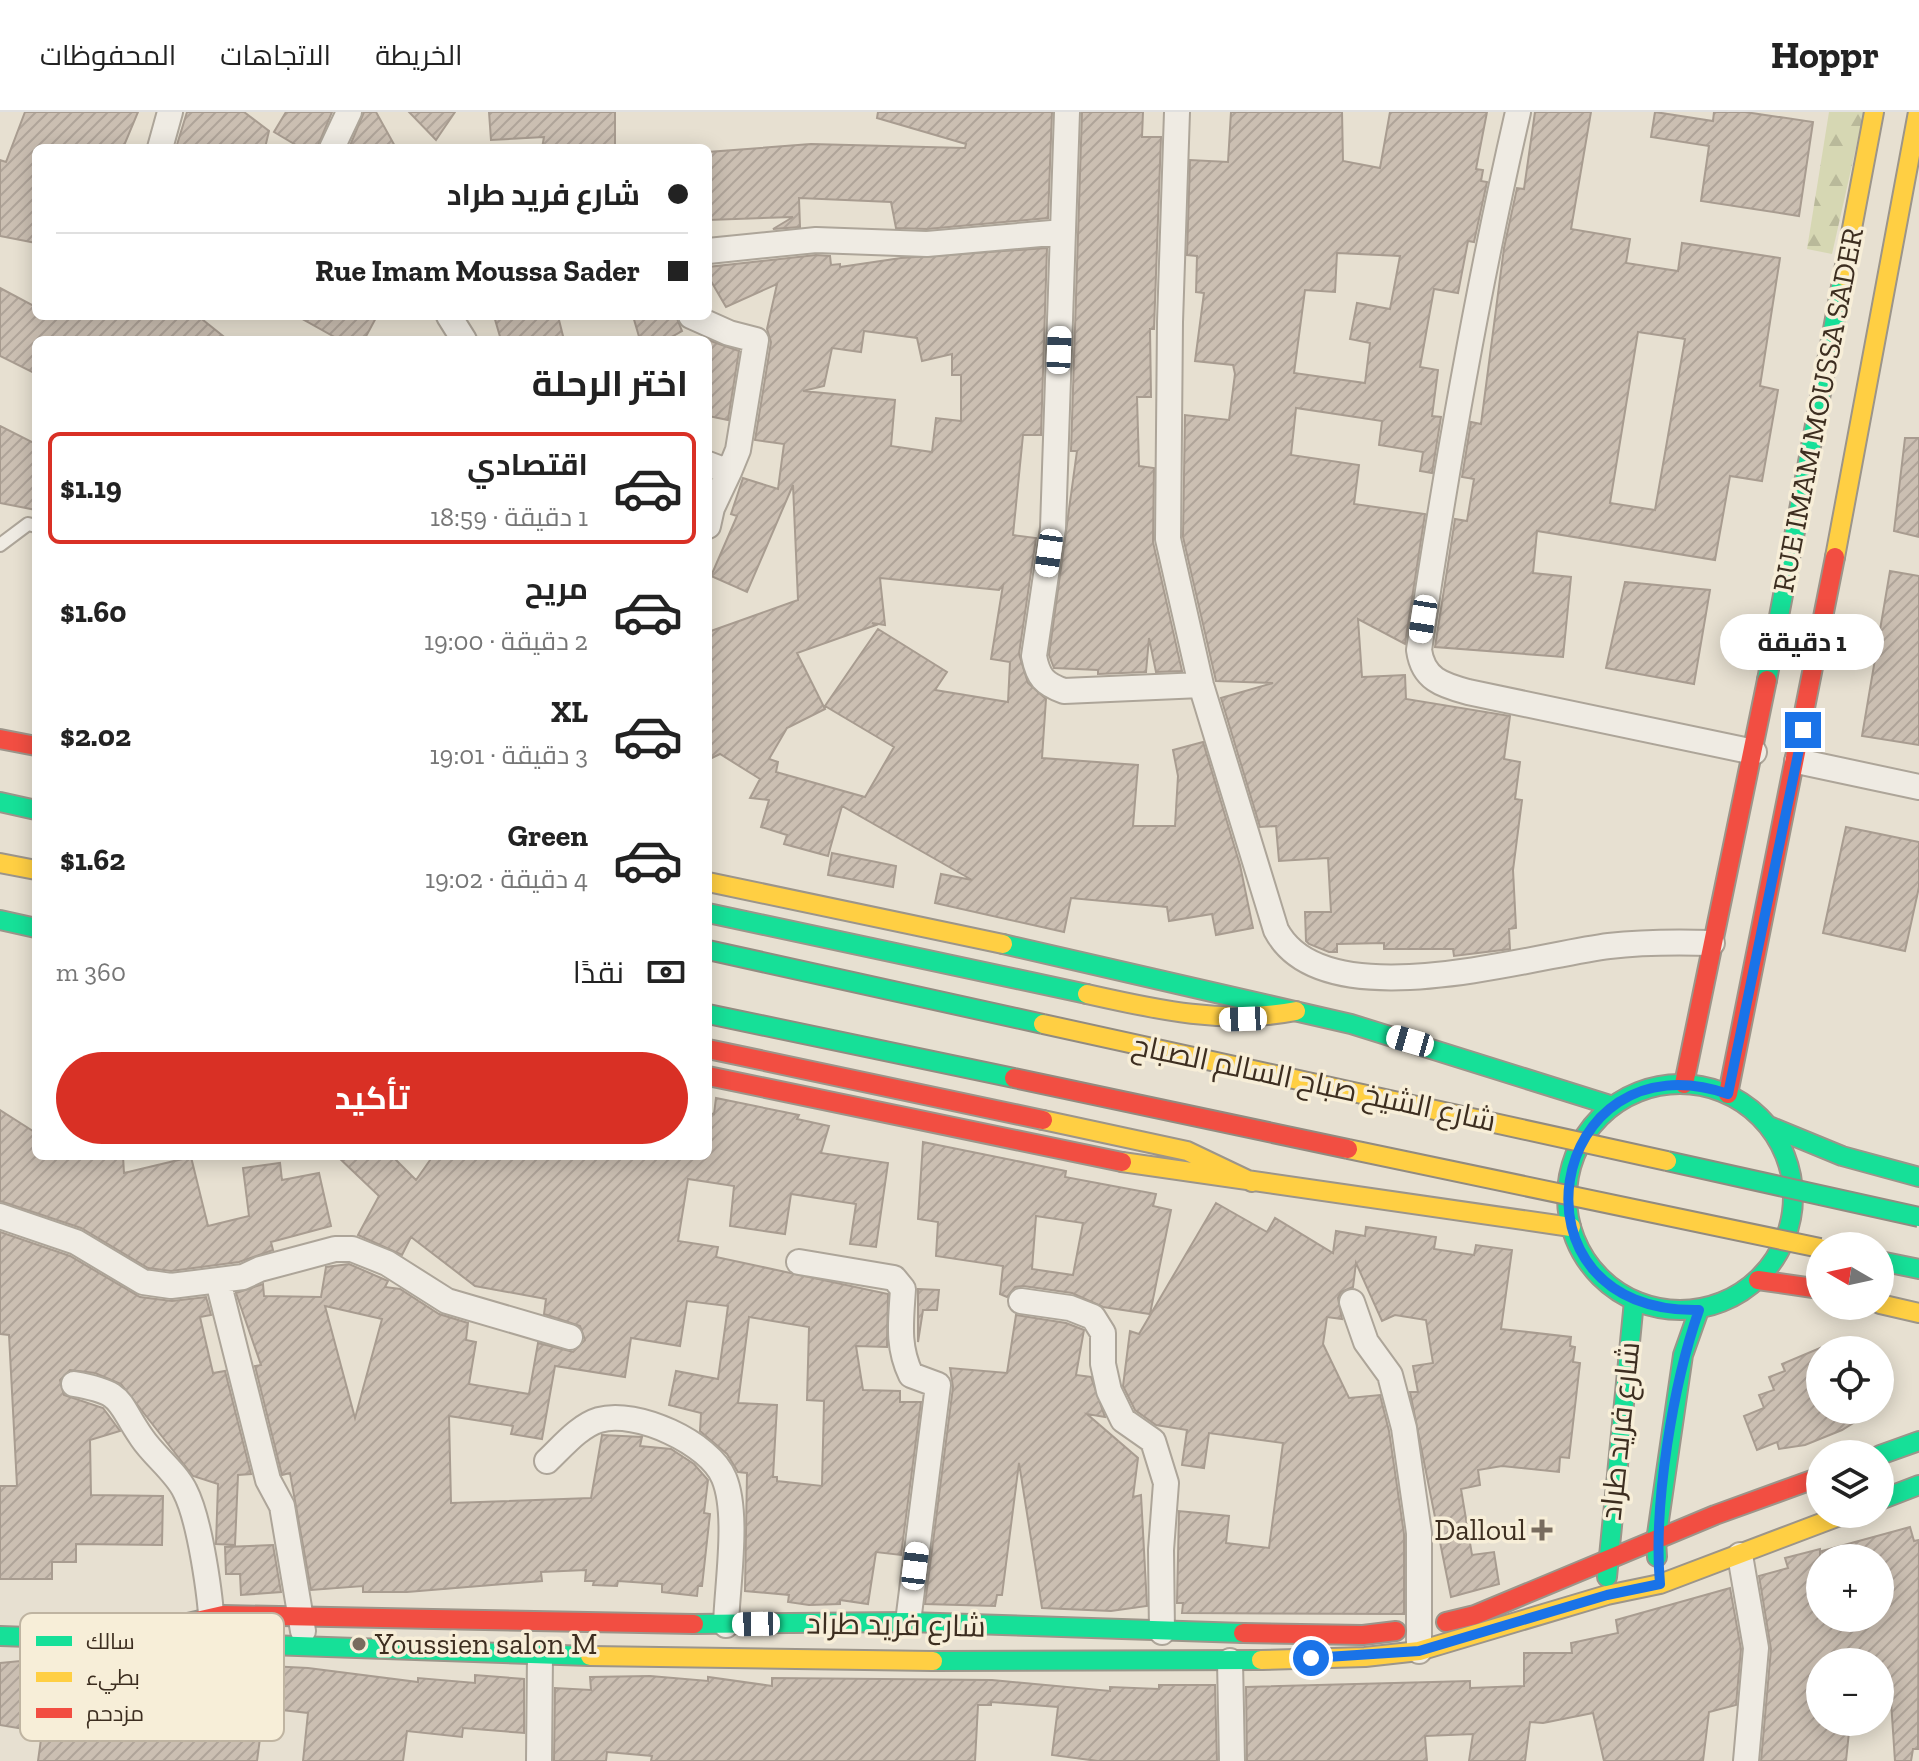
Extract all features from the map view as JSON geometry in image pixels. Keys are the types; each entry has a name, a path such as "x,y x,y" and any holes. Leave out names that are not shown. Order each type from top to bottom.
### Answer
{"main road":[{"name":"RUE IMAM MOUSSA SADER","path":"1684,1084 1754,752 1874,112"},
{"name":"RUE IMAM MOUSSA SADER","path":"1728,1094 1797,761 1918,112"},
{"path":"0,739 32,745"},
{"path":"0,802 32,809"},
{"path":"0,863 32,869"},
{"path":"712,883 1114,968 1296,1011 1440,1050 1613,1106"},
{"path":"712,914 1188,1016 1259,1018 1296,1011"},
{"path":"0,920 32,927"},
{"name":"شارع الشيخ صباح السالم الصباح","path":"712,951 1919,1217"},
{"name":"شارع الشيخ صباح السالم الصباح","path":"712,1015 1806,1245"},
{"path":"712,1050 1187,1151 1252,1182"},
{"path":"712,1077 1090,1157 1571,1227"},
{"path":"1769,1126 1786,1156 1793,1188 1792,1211 1779,1253 1758,1280 1731,1299 1699,1310 1666,1310 1634,1301 1606,1283 1584,1257 1571,1227 1567,1200 1570,1173 1579,1147 1594,1125 1613,1106 1659,1086 1684,1084 1728,1094 1769,1126 1817,1149 1871,1168 1919,1177"},
{"path":"1894,1264 1919,1269"},
{"path":"1758,1280 1806,1287"},
{"name":"شارع فريد طراد","path":"1607,1595 1607,1561 1634,1301"},
{"path":"1894,1307 1919,1313"},
{"name":"شارع فريد طراد","path":"284,1646 540,1655 1230,1661 1419,1640 1660,1584 1656,1541 1683,1355 1699,1310"},
{"path":"1894,1450 1919,1441"},
{"path":"1656,1541 1806,1482"},
{"path":"1894,1495 1919,1486"},
{"path":"1660,1584 1809,1528"},
{"name":"شارع فريد طراد","path":"284,1616 726,1625 908,1622 1162,1632 1363,1635 1419,1640 1656,1541"},
{"name":"شارع فريد طراد","path":"0,1636 20,1636"}],"street":[{"path":"161,144 170,112"},
{"path":"334,144 349,112"},
{"path":"1067,112 1053,528 1034,656 1038,675 1048,686 1064,691 1201,685"},
{"path":"1177,112 1166,509 1180,599 1201,685 1276,930 1284,947 1301,960 1356,975 1411,978 1609,946 1712,943"},
{"path":"1518,112 1479,282 1440,512 1419,650 1420,663 1440,685 1754,752"},
{"path":"712,251 816,240 927,244 1063,232"},
{"path":"700,320 729,333 756,340 738,450 718,468 712,508"},
{"path":"1797,761 1919,787"},
{"path":"0,1216 76,1242 143,1282 171,1286 243,1277 260,1269 335,1249 352,1249 387,1263 447,1301 570,1337"},
{"path":"799,1262 894,1278 903,1289 898,1328 906,1364 911,1375 938,1385 908,1622"},
{"path":"218,1281 268,1480 282,1506 302,1616 304,1648"},
{"path":"1021,1301 1070,1308 1093,1317 1103,1333 1103,1364 1109,1391 1123,1420 1153,1441 1166,1483 1161,1550 1162,1632"},
{"path":"1352,1302 1366,1342 1390,1375 1404,1428 1419,1533 1419,1640"},
{"path":"74,1384 93,1387 123,1402 141,1437 185,1489 194,1514 212,1613"},
{"path":"547,1461 586,1425 601,1419 622,1418 663,1430 709,1454 725,1479 729,1503 726,1625"},
{"path":"1740,1555 1756,1648 1746,1761"},
{"path":"539,1761 540,1655"},
{"path":"1230,1661 1232,1761"}],"lane":[{"path":"0,545 28,524 32,525"}],"green space":[{"path":"1829,112 1864,112 1832,254 1807,249"}],"building":[{"path":"25,112 138,112 125,144 32,144 32,242 0,236 0,160 6,162"},
{"path":"187,112 244,112 269,131 266,144 177,144"},
{"path":"286,112 332,112 319,144 294,144 274,132"},
{"path":"364,112 376,112 394,144 351,144"},
{"path":"409,112 455,112 436,140"},
{"path":"489,112 615,112 615,144 543,144 544,137 491,140"},
{"path":"878,112 1052,112 1048,218 927,229 896,228 891,202 799,198 800,227 773,229 793,217 712,220 712,152 811,144 965,148 966,144 877,118"},
{"path":"1082,112 1143,112 1142,137 1161,137 1154,329 1150,329 1151,397 1137,397 1139,466 1154,468 1153,542 1182,671 1156,672 1149,638 1146,672 1098,674 1098,670 1054,668 1049,655 1077,451 1071,451"},
{"path":"1231,112 1342,112 1343,161 1380,168 1390,112 1487,112 1476,169 1483,170 1481,181 1487,182 1474,242 1468,241 1458,293 1434,289 1420,367 1438,370 1432,416 1441,417 1432,473 1420,471 1423,452 1379,445 1382,421 1296,408 1291,455 1359,465 1354,504 1425,514 1405,644 1358,619 1362,677 1405,675 1406,699 1510,716 1504,759 1520,762 1515,799 1522,800 1513,870 1516,928 1509,929 1510,949 1454,956 1453,949 1384,949 1384,943 1337,944 1337,952 1309,944 1306,941 1305,912 1331,912 1328,858 1279,861 1276,826 1260,827 1221,698 1273,683 1216,681 1183,537 1185,415 1229,420 1235,374 1233,365 1195,361 1204,293 1196,292 1197,256 1187,255 1190,160 1228,162","holes":["1337,253 1400,256 1390,309 1357,303 1350,339 1370,343 1365,383 1294,373 1305,290 1335,292"]},
{"path":"1535,112 1591,112 1571,229 1630,239 1626,263 1678,271 1682,243 1780,258 1760,386 1778,390 1762,481 1730,476 1715,560 1537,531 1533,573 1571,577 1563,657 1435,647 1455,519 1467,521 1474,479 1462,477 1471,422 1481,424 1504,248 1517,188 1524,189","holes":["1638,332 1685,339 1655,510 1610,503"]},
{"path":"1655,112 1713,121 1714,112 1745,112 1813,122 1799,216 1701,201 1709,146 1651,137"},
{"path":"1047,248 1041,435 1023,435 1013,535 1036,538 1019,654 1028,683 1046,699 1042,758 1138,765 1133,826 1175,826 1178,776 1173,750 1203,742 1240,865 1253,928 1216,935 1212,914 1169,921 1167,907 1071,898 1064,932 935,903 941,874 972,880 842,806 828,856 784,844 787,835 761,827 769,800 750,798 760,779 720,754 712,758 712,631 798,600 793,485 747,592 712,576 737,516 731,514 743,478 778,489 784,444 755,440 771,342 767,329 777,284 726,307 712,283 712,267 816,255 830,256 831,265 840,264 840,267 901,258","holes":["864,331 917,338 922,361 952,354 952,375 961,375 961,421 936,418 932,452 891,446 895,400 803,391 824,386 832,348 861,352","880,578 999,590 1003,585 991,659 1010,662 1008,702 935,690 947,672 878,629 825,706 894,747 865,797 776,772 778,762 769,759 787,728 825,709 797,653 876,625 872,623 885,625"]},
{"path":"0,288 32,305 32,320 203,320 223,336 32,336 32,372 0,356"},
{"path":"304,320 375,320 366,336 333,336"},
{"path":"495,320 559,320 563,336 500,336"},
{"path":"634,320 678,320 682,331 673,336 639,336"},
{"path":"712,341 739,351 728,420 712,417"},
{"path":"0,426 32,442 32,509 0,503"},
{"path":"1905,438 1919,438 1919,537 1894,531"},
{"path":"1890,571 1919,576 1919,745 1862,736"},
{"path":"1625,582 1710,590 1694,684 1606,668"},
{"path":"1846,827 1919,842 1919,887 1905,951 1823,933"},
{"path":"832,853 896,866 893,887 828,875"},
{"path":"716,1098 799,1115 797,1119 829,1126 821,1153 888,1163 876,1247 850,1244 856,1204 791,1194 785,1234 730,1226 734,1186 688,1179 678,1241 718,1247 716,1257 888,1294 887,1347 856,1346 863,1390 900,1391 900,1402 921,1402 901,1555 876,1552 868,1604 840,1600 840,1604 809,1605 788,1602 789,1595 745,1591 747,1473 738,1472 727,1454 700,1431 701,1413 669,1405 676,1371 718,1379 728,1306 687,1301 680,1346 631,1338 625,1377 555,1366 542,1439 511,1434 513,1426 449,1416 451,1503 591,1498 602,1435 642,1437 640,1446 671,1449 694,1464 708,1480 704,1513 710,1514 702,1586 698,1586 697,1596 662,1592 662,1584 618,1581 617,1586 593,1585 594,1581 585,1581 586,1570 541,1572 542,1581 407,1592 363,1592 363,1586 311,1590 290,1473 282,1475 255,1366 261,1365 236,1293 263,1284 264,1296 321,1297 326,1267 349,1264 388,1281 385,1287 400,1289 439,1314 468,1323 466,1340 476,1342 469,1384 529,1394 538,1343 573,1352 585,1340 580,1326 544,1314 546,1299 475,1286 411,1237 402,1255 358,1235 379,1196 341,1160 396,1160 416,1180 430,1160 712,1160 712,1114","holes":["325,1306 382,1319 355,1418","749,1317 809,1327 807,1400 824,1401 822,1486 777,1481 777,1477 773,1477 777,1405 738,1403"]},
{"path":"0,1110 32,1130 32,1160 123,1160 124,1173 178,1160 192,1160 208,1226 249,1216 243,1168 280,1163 282,1180 319,1173 331,1226 271,1242 273,1250 239,1262 171,1271 148,1268 81,1228 0,1201"},
{"path":"923,1142 1066,1171 1065,1177 1156,1194 1153,1206 1171,1210 1150,1314 1103,1307 1072,1293 1023,1286 1015,1287 1007,1297 1000,1294 1003,1266 936,1256 938,1222 918,1219","holes":["1036,1216 1083,1223 1073,1275 1032,1269"]},
{"path":"1216,1203 1267,1232 1275,1218 1333,1253 1336,1231 1365,1236 1366,1227 1436,1237 1434,1249 1474,1255 1476,1245 1512,1250 1501,1329 1571,1337 1570,1346 1575,1347 1573,1362 1580,1363 1569,1458 1560,1457 1559,1472 1502,1466 1478,1470 1480,1485 1461,1489 1472,1555 1494,1552 1499,1584 1451,1597 1410,1392 1418,1392 1413,1366 1433,1363 1426,1320 1395,1315 1382,1321 1356,1263 1353,1287 1341,1292 1338,1298 1342,1319 1327,1317 1323,1344 1349,1398 1380,1395 1389,1431 1404,1534 1404,1614 1182,1613 1183,1603 1177,1603 1179,1511 1229,1516 1226,1543 1269,1548 1283,1443 1209,1433 1204,1468 1182,1465 1187,1430 1156,1425 1135,1410 1123,1386 1130,1331 1139,1334"},
{"path":"0,1232 70,1256 140,1297 172,1301 206,1297 211,1315 200,1317 213,1373 225,1371 251,1474 238,1475 235,1545 216,1544 218,1484 193,1476 121,1384 95,1373 70,1370 60,1380 64,1395 103,1408 120,1431 90,1440 91,1495 163,1496 162,1545 76,1544 76,1562 52,1562 52,1579 0,1579 0,1486 17,1486 9,1335 0,1334"},
{"path":"918,1289 939,1290 937,1310 923,1310 918,1342"},
{"path":"1016,1315 1066,1323 1084,1330 1076,1375 1091,1377 1105,1417 1087,1414 1138,1458 1133,1497 1141,1495 1147,1606 1111,1611 1042,1608 1019,1463 1002,1595 997,1595 995,1606 925,1604 953,1387 950,1368 1007,1373"},
{"path":"1806,1354 1806,1424 1852,1424 1817,1440 1806,1440 1805,1445 1779,1449 1777,1442 1757,1450 1744,1416 1764,1408 1759,1395 1774,1390 1769,1377 1785,1371 1782,1364"},
{"path":"1910,1527 1914,1541 1919,1540 1918,1749 1913,1749 1911,1761 1895,1761 1894,1648 1806,1648 1806,1736 1849,1736 1846,1761 1761,1761 1771,1649 1759,1576 1788,1568 1785,1558 1806,1553 1806,1632 1894,1632 1894,1544 1848,1544"},
{"path":"273,1545 281,1592 241,1595 240,1574 226,1574 225,1547"},
{"path":"1730,1588 1741,1649 1736,1705 1709,1712 1703,1761 1604,1761 1593,1713 1543,1723 1530,1722 1525,1761 1469,1761 1473,1734 1425,1736 1427,1761 1247,1761 1246,1687 1470,1681 1470,1688 1524,1686 1524,1653 1572,1653 1571,1643 1618,1633 1616,1620"},
{"path":"20,1661 20,1728 0,1725 0,1663"},
{"path":"284,1667 418,1682 418,1678 475,1683 475,1675 524,1679 524,1733 463,1728 462,1737 407,1731 403,1761 303,1761 308,1713 284,1710"},
{"path":"650,1676 708,1681 708,1677 772,1686 772,1678 992,1680 1110,1691 1110,1687 1159,1689 1159,1685 1215,1685 1217,1761 1098,1761 1052,1755 1058,1707 991,1702 991,1705 978,1705 975,1761 651,1761 652,1756 607,1752 606,1761 554,1761 555,1688 591,1690 590,1677"},
{"path":"41,1741 260,1741 257,1761 38,1761"}],"traffic: fast":[{"path":"1767,680 1843,276"},
{"path":"0,802 32,809"},
{"path":"712,914 1087,994"},
{"path":"0,920 32,927"},
{"path":"1003,944 1351,1024 1613,1106"},
{"path":"712,951 1043,1024"},
{"path":"712,1015 1014,1078"},
{"path":"1680,1084 1702,1086 1723,1093 1743,1103 1760,1117 1774,1134 1784,1154 1791,1175 1793,1197 1791,1219 1784,1240 1774,1260 1760,1277 1743,1291 1723,1301 1702,1308 1680,1310 1658,1308 1637,1301 1617,1291 1600,1277 1586,1260 1576,1240 1569,1219 1567,1197 1569,1175 1576,1154 1586,1134 1600,1117 1617,1103 1637,1093 1658,1086 1680,1084"},
{"path":"1769,1126 1842,1156 1919,1177"},
{"path":"1667,1161 1919,1217"},
{"path":"1894,1264 1919,1269"},
{"path":"1607,1577 1634,1301"},
{"path":"1657,1557 1656,1541 1683,1355 1699,1310"},
{"path":"1894,1450 1919,1441"},
{"path":"1894,1495 1919,1485"},
{"path":"694,1624 908,1622 1243,1633"},
{"path":"0,1636 20,1637"},
{"path":"284,1646 590,1656"},
{"path":"933,1661 1261,1660"}],"traffic: slow":[{"path":"1843,276 1874,112"},
{"path":"1835,557 1918,112"},
{"path":"0,863 32,869"},
{"path":"712,883 1003,944"},
{"path":"1087,994 1191,1014 1243,1016 1296,1011"},
{"path":"1043,1024 1667,1161"},
{"path":"1043,1120 1187,1151 1252,1182"},
{"path":"1348,1149 1806,1245"},
{"path":"1122,1162 1571,1227"},
{"path":"1894,1307 1919,1313"},
{"path":"1261,1660 1365,1657 1419,1651 1607,1595 1660,1584 1808,1528"},
{"path":"590,1656 933,1661"}],"traffic: jam":[{"path":"1728,1094 1835,557"},
{"path":"1684,1084 1767,680"},
{"path":"0,739 32,745"},
{"path":"712,1050 1043,1120"},
{"path":"712,1077 1122,1162"},
{"path":"1014,1078 1348,1149"},
{"path":"1758,1280 1806,1287"},
{"path":"1446,1622 1475,1615 1715,1515 1806,1482"},
{"path":"284,1616 694,1624"},
{"path":"1243,1633 1363,1635 1396,1631"}],"place":[{"name":"Dalloul","path":"1542,1530"},
{"name":"Youssien salon M","path":"359,1644"}],"route":[{"path":"1311,1658 1365,1657 1419,1651 1481,1636 1607,1595 1660,1584 1656,1541 1678,1385 1683,1355 1699,1310 1666,1310 1650,1306 1634,1301 1606,1283 1584,1257 1571,1227 1567,1200 1570,1173 1579,1147 1594,1125 1613,1106 1635,1094 1659,1086 1684,1084 1728,1094 1803,730"}]}
